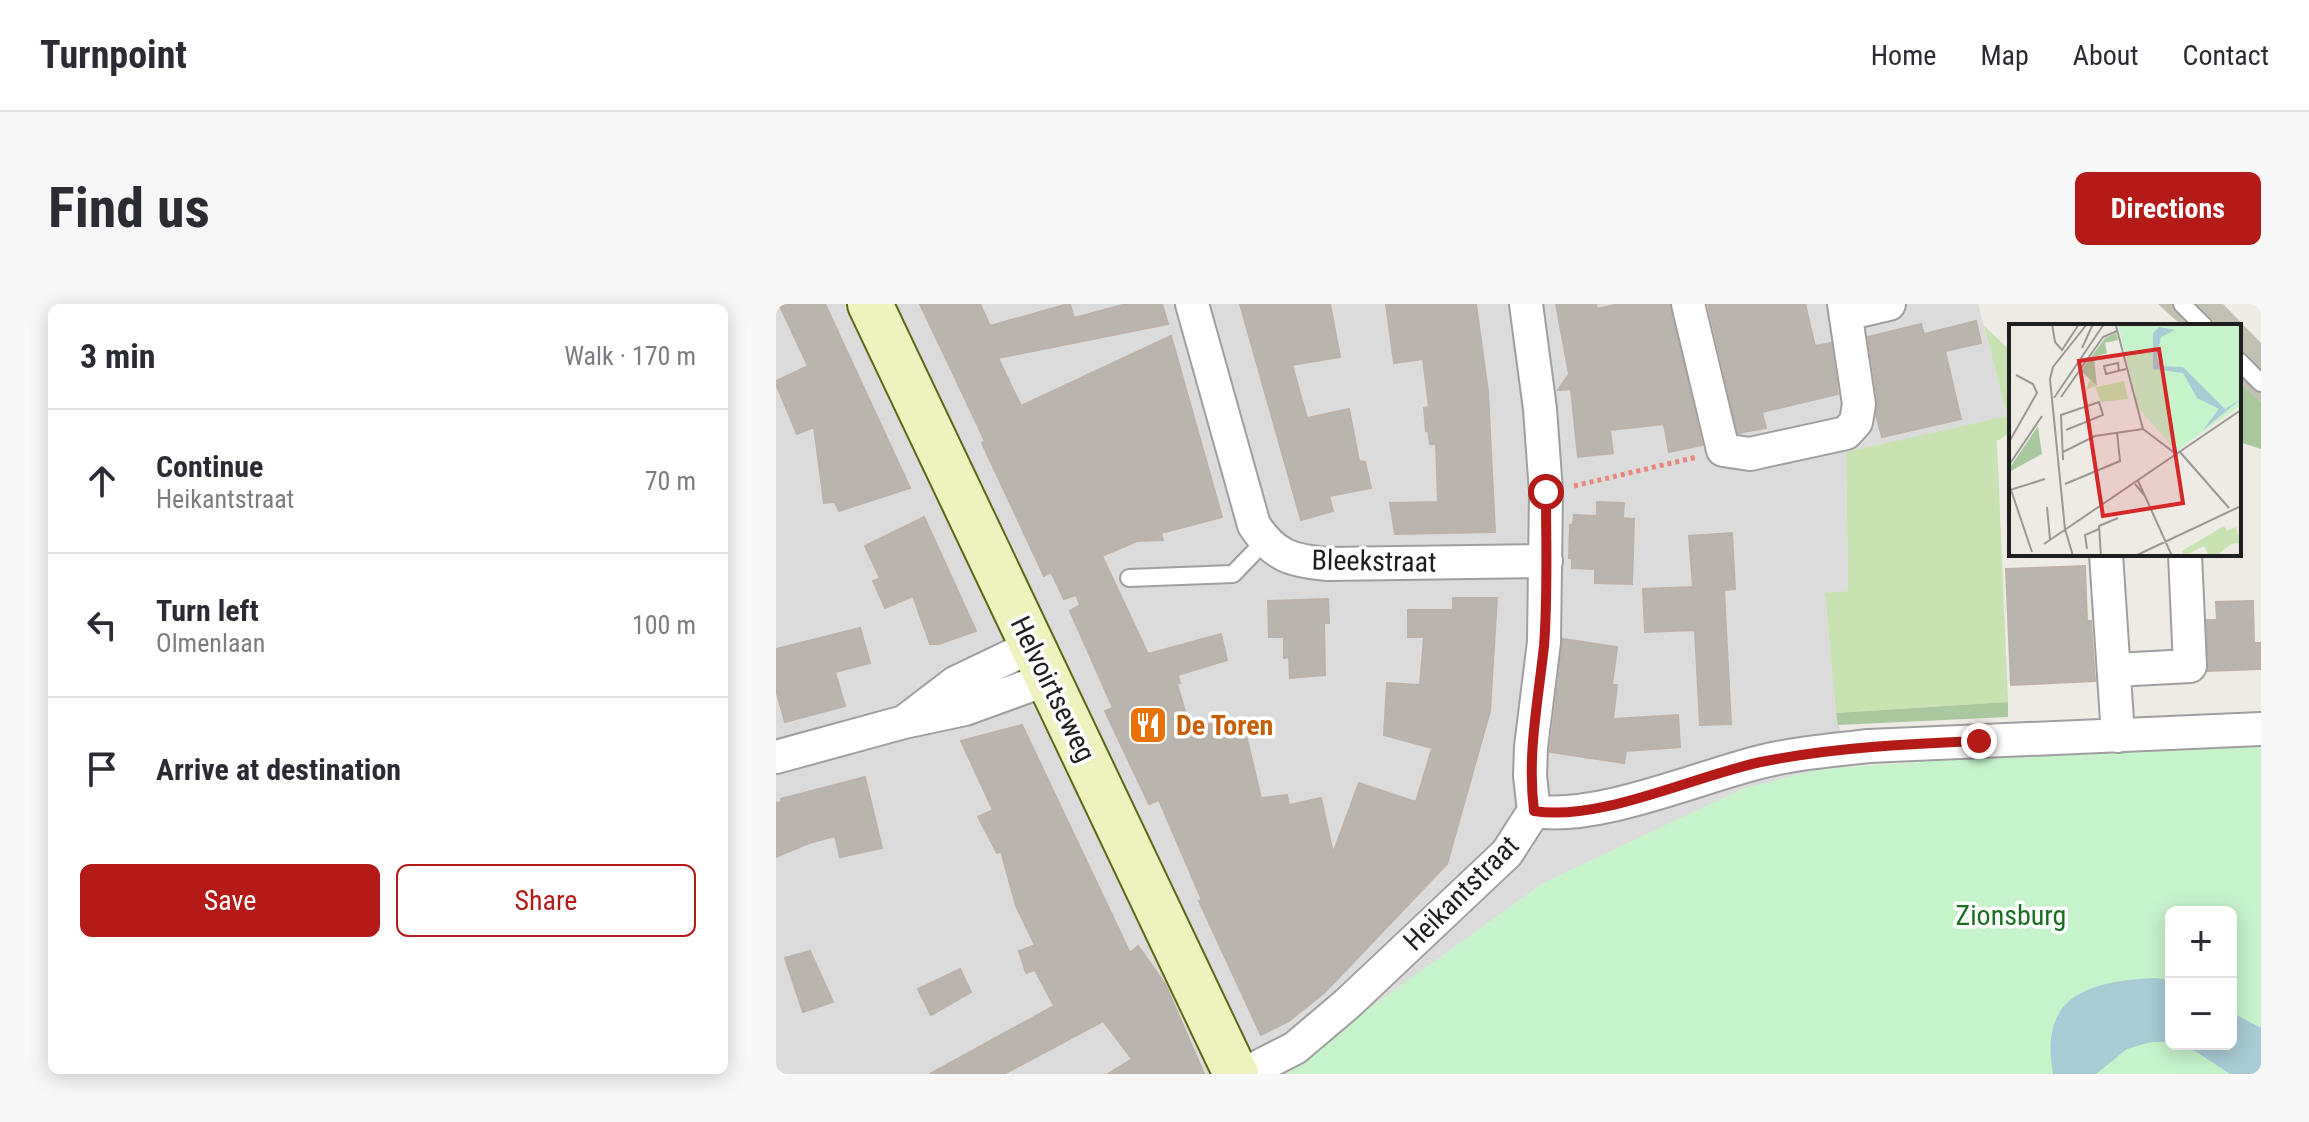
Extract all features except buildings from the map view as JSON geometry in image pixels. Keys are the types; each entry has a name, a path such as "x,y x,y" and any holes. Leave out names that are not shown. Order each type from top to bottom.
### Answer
{"main road":[{"name":"Helvoirtseweg","path":"870,304 1236,1074"}],"street":[{"path":"1192,304 1254,525 1264,542"},
{"name":"Heikantstraat","path":"1244,1074 1295,1048 1347,1004 1507,853 1534,811 1531,747 1544,642 1546,492 1540,409 1526,304"},
{"path":"1688,304 1723,450 1750,454 1846,433 1856,422 1859,404 1845,309 1889,304"},
{"name":"Bleekstraat","path":"1264,542 1283,555 1302,562 1328,564 1546,561"},
{"path":"2106,556 2118,736"},
{"path":"2115,670 2190,666 2185,556"},
{"path":"776,757 904,722 955,683 1040,662"},
{"path":"1534,811 1569,813 1656,792 1761,761 1869,746 2261,729"}],"lane":[{"path":"2182,304 2202,324"},
{"path":"2241,363 2261,383"},
{"path":"1129,578 1233,574 1264,542"}],"path":[{"path":"1546,492 1723,450"}],"shaded area":[{"path":"776,304 1978,304 2007,416 1846,452 1848,591 1825,594 1836,713 1850,772 1299,1074 776,1074"},
{"path":"2158,304 2223,304 2261,343 2261,402 2241,383 2241,324 2180,324"}],"green space":[{"path":"1984,326 2009,349 2009,433 1997,441 2008,702 1836,713 1825,593 1848,591 1846,452 2007,416"},
{"path":"2241,383 2261,402 2261,449 2241,443"},
{"path":"2008,702 2008,717 1838,725 1836,713"},
{"name":"Zionsburg","path":"2261,739 2261,1074 1287,1074 1314,1048 1543,883 1742,789 1819,769"}],"water":[{"path":"2165,979 2165,1042 2151,1042 2127,1049 2096,1074 2053,1074 2051,1047 2054,1026 2061,1010 2090,989 2131,980"},
{"path":"2237,1015 2261,1028 2261,1074 2230,1074 2193,1050 2237,1050"}],"place":[{"name":"De Toren","path":"1148,725"}],"route":[{"path":"1546,492 1544,642 1531,747 1534,811 1569,813 1656,792 1761,761 1807,753 1869,746 1979,741"}]}
